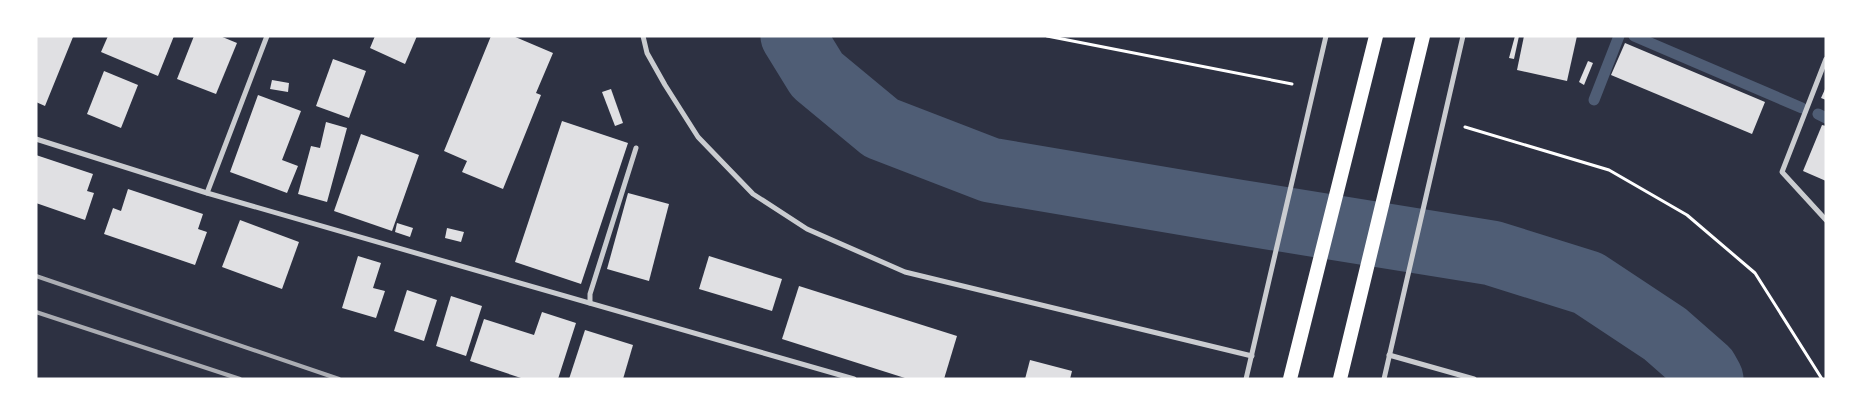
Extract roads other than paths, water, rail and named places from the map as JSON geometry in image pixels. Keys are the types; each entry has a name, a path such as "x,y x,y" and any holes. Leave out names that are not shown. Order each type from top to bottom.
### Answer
{"highway":[{"path":"1290,379 1376,36"},
{"path":"1340,379 1423,36"}],"street":[{"path":"207,193 267,36"},
{"path":"643,36 647,53 698,137 753,194 807,229 905,272 1252,356"},
{"path":"1246,379 1326,36"},
{"path":"1384,379 1463,36"},
{"path":"1826,59 1782,172 1826,220"},
{"path":"36,139 207,193 854,379"},
{"path":"590,303 590,294 636,148"},
{"path":"1389,355 1474,379"}],"waterway":[{"path":"793,36 817,75 881,128 990,170 1492,253 1588,283 1665,334 1706,370 1711,379"},
{"path":"1594,100 1619,36"},
{"path":"1634,36 1802,108"},
{"path":"1818,114 1826,118"}],"railway":[{"path":"36,276 339,379"},
{"path":"36,312 240,379"}]}
